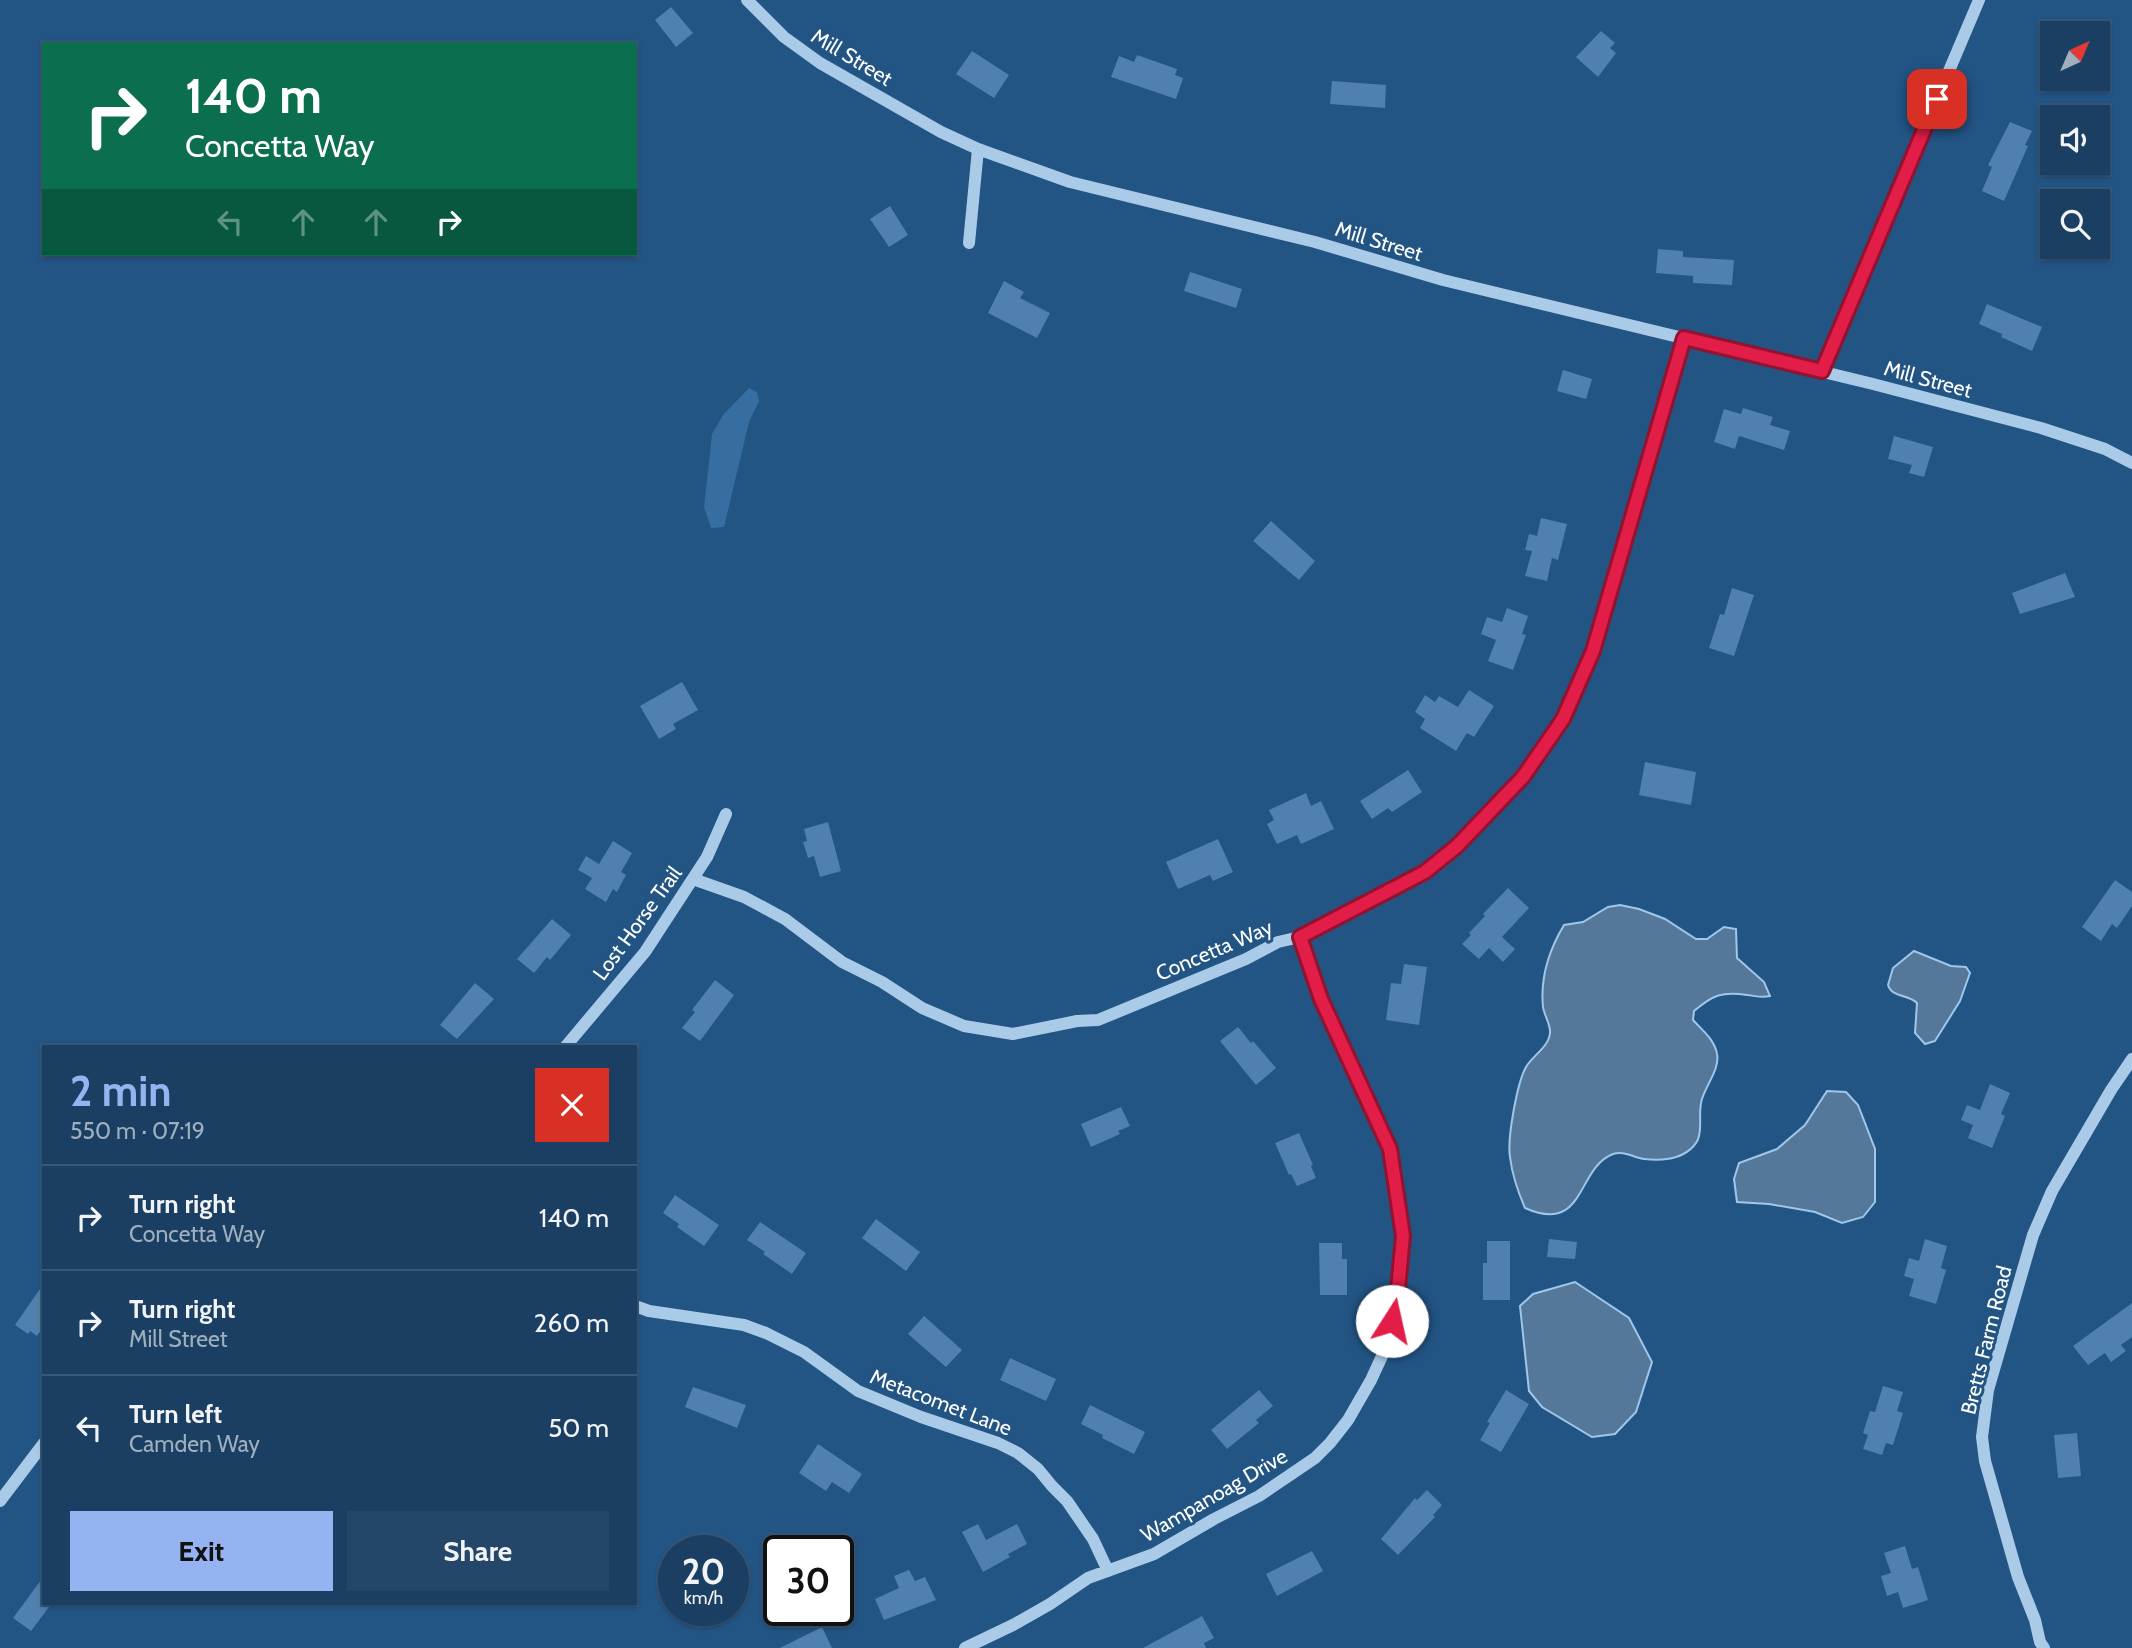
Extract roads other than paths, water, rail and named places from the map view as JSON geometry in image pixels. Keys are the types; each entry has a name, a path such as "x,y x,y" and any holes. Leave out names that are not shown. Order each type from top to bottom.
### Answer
{"street":[{"name":"Mill Street","path":"747,0 784,37 820,63 941,132 978,149 1070,182 1315,242 1443,280 1822,371 2041,428 2105,449 2132,463"},
{"path":"1822,371 1979,0"},
{"path":"969,243 978,149"},
{"name":"Concetta Way","path":"693,879 744,897 785,919 842,962 882,982 922,1008 964,1026 1013,1034 1077,1021 1098,1020 1246,959 1278,942 1300,937 1425,872 1457,846 1523,777 1563,719 1593,651 1684,338"},
{"name":"Lost Horse Trail","path":"567,1045 645,952 707,857 726,814"},
{"name":"Wampanoag Drive","path":"965,1648 1013,1625 1088,1578 1154,1554 1259,1496 1315,1458 1349,1420 1361,1401 1388,1343 1397,1300 1403,1236 1390,1149 1321,999 1300,937"},
{"name":"Bretts Farm Road","path":"2044,1648 2018,1577 1985,1461 1982,1437 1989,1390 2033,1235 2059,1180 2132,1059"},
{"name":"Metacomet Lane","path":"637,1307 649,1311 744,1325 766,1333 804,1352 858,1391 1018,1453 1038,1469 1067,1501 1093,1539 1108,1571"},
{"path":"0,1501 42,1446"}]}
